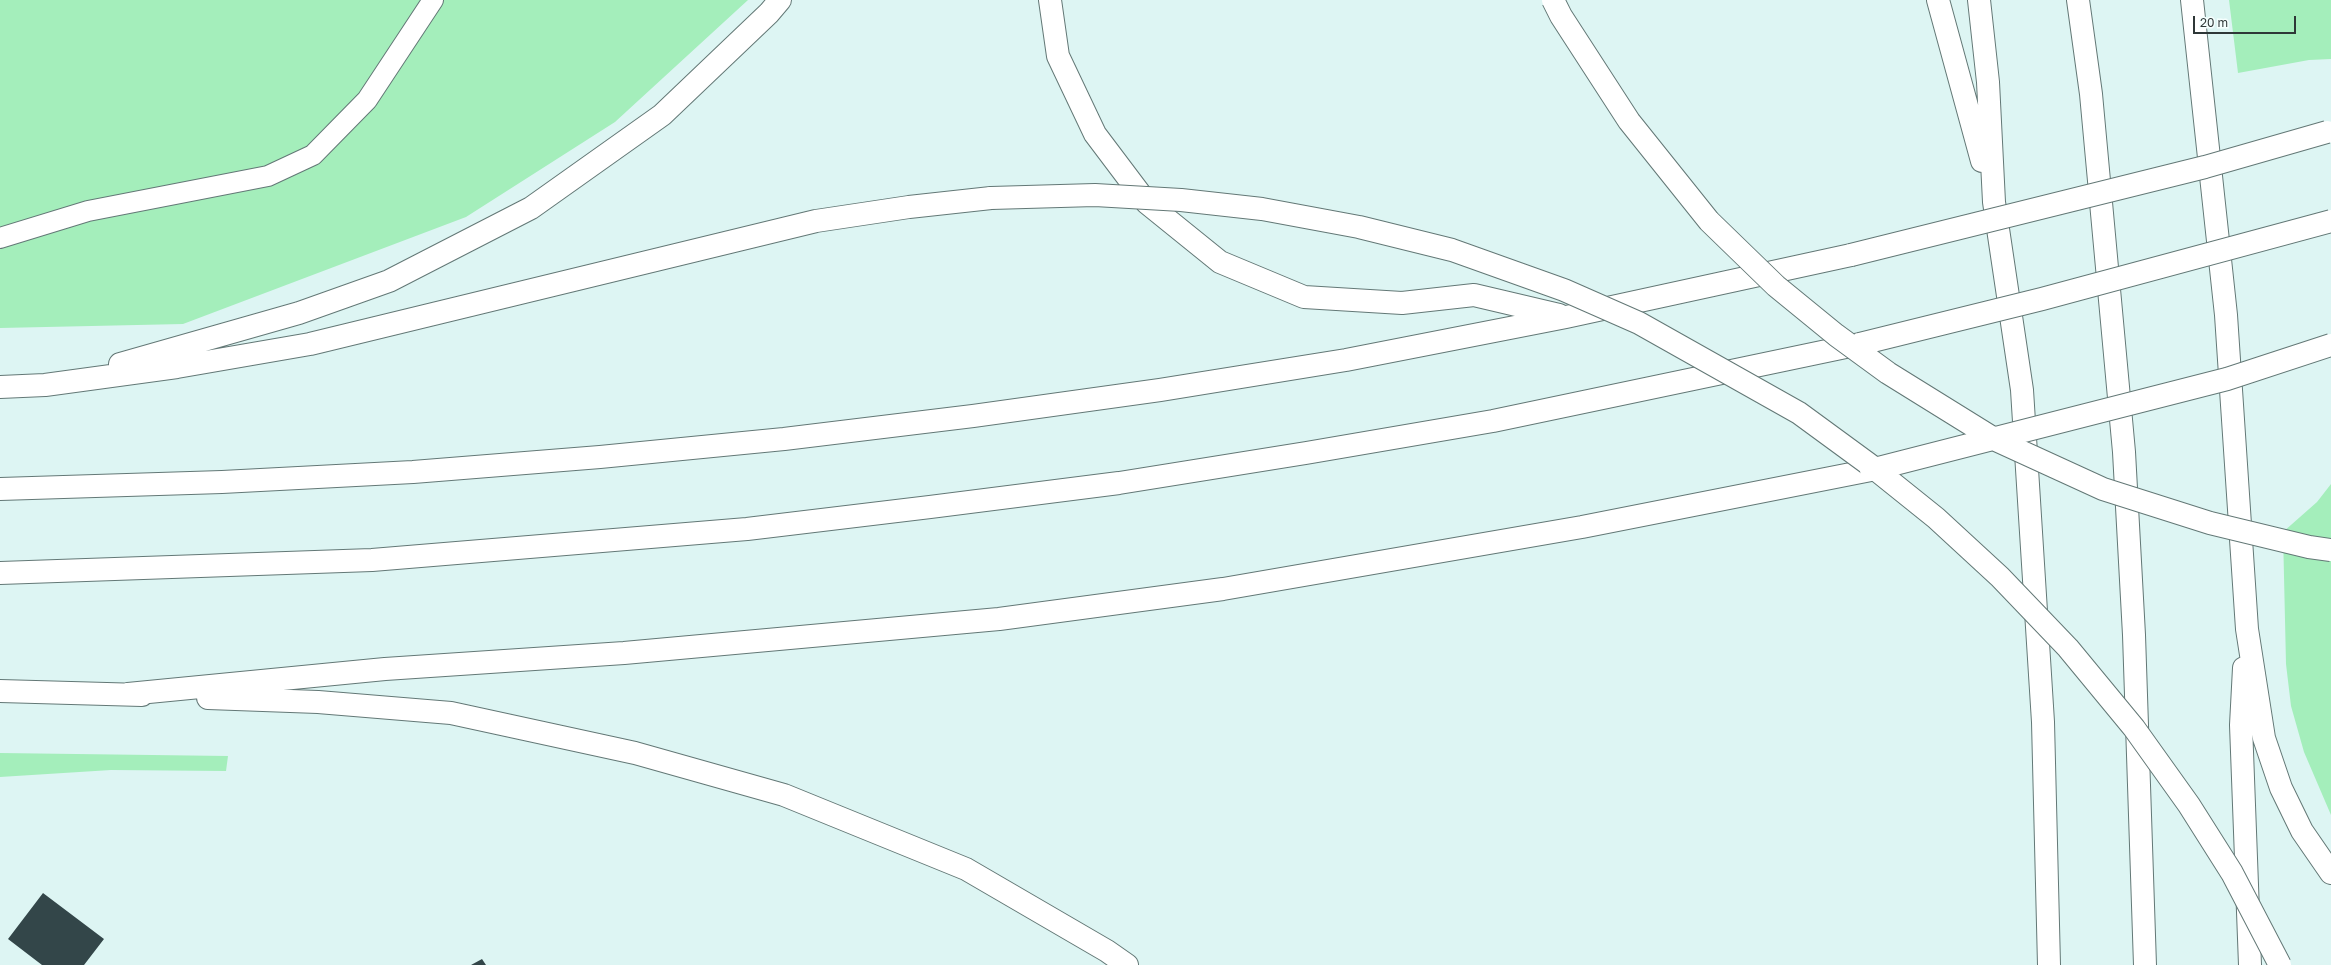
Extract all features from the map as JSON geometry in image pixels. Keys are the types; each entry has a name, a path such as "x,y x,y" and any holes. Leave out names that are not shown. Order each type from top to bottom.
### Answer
{"highway":[{"path":"45,385 299,313 389,281 531,208 662,115 769,13 780,0"},
{"path":"1050,0 1058,56 1095,134 1147,203 1220,262 1304,297 1402,304 1474,295 1566,317"},
{"path":"1553,0 1561,16 1629,121 1709,221 1776,286 1836,335 1888,373 1996,440 2103,489 2210,524 2308,547 2331,550"},
{"path":"1938,0 1994,202"},
{"path":"1979,0 1988,82 1994,202 2022,390 2043,722 2049,965"},
{"path":"2078,0 2091,94 2124,452 2139,744 2145,965"},
{"path":"2192,0 2226,314 2247,629 2264,738 2281,788 2302,831 2331,873"},
{"path":"0,489 222,482 405,472 600,457 784,439 973,416 1167,389 1346,360 1566,317 1851,255 2205,167 2329,131"},
{"path":"0,387 45,385 177,367 310,344 816,221 909,207 991,198 1095,195 1181,200 1262,208 1359,227 1452,250 1564,290 1639,323 1799,413 1870,465 1936,518 2000,577 2068,648 2134,728 2189,804 2232,873 2280,965"},
{"path":"0,573 372,560 747,529 930,508 1119,483 1314,452 1493,421 1860,344 2049,297 2331,221"},
{"path":"128,694 385,669 624,653 999,619 1223,589 1582,527 1871,470 1964,448 2227,379 2331,346"},
{"path":"2227,379 2331,359"},
{"path":"2247,629 2241,725 2250,965"},
{"path":"0,691 128,694 318,702 451,713 635,753 784,795 966,869 1107,951 1127,965"}],"lane":[{"path":"0,238 88,210 268,176 313,155 367,100 434,0"}],"green space":[{"path":"0,0 748,0 615,122 466,217 183,324 0,328"},
{"path":"2229,0 2331,0 2331,59 2309,60 2238,73"},
{"path":"2331,484 2331,815 2304,752 2291,706 2286,664 2283,532 2317,502"},
{"path":"0,753 228,756 226,771 111,770 0,777"}],"building":[{"path":"43,893 104,939 84,965 42,965 8,939"},
{"path":"482,959 486,965 471,965"}]}
